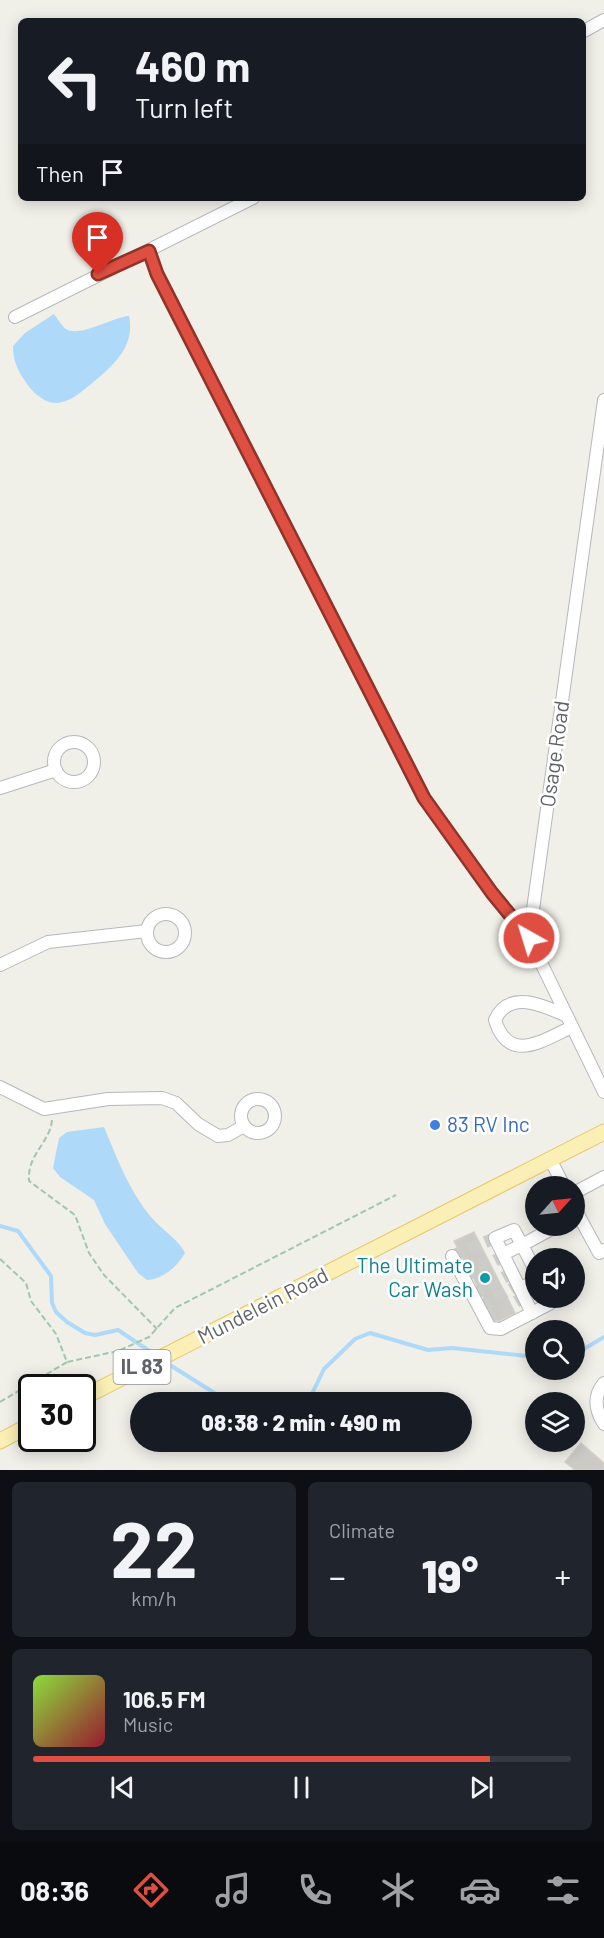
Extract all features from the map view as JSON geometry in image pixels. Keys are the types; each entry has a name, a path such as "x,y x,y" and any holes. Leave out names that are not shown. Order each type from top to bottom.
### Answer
{"main road":[{"name":"Mundelein Road","path":"96,1391 604,1132"},
{"path":"0,1441 18,1431"}],"street":[{"path":"586,29 604,20"},
{"path":"15,317 247,201"},
{"path":"149,251 157,274 424,798 486,885 529,938 604,1092"},
{"name":"Osage Road","path":"529,938 604,400"},
{"path":"0,788 56,770"},
{"path":"0,965 48,942 147,931"},
{"path":"520,1001 544,1006 569,1022 532,1046 517,1046 508,1043 498,1032 495,1020 499,1010 508,1003 520,1001"},
{"path":"0,1087 34,1106 53,1109 108,1099 162,1098 176,1103 198,1124 218,1136 228,1135 244,1126"},
{"path":"550,1159 559,1176"},
{"path":"585,1186 604,1177"},
{"path":"585,1228 599,1253 604,1250"},
{"path":"524,1249 514,1230 495,1238 525,1295"},
{"path":"505,1258 524,1249 543,1236"},
{"path":"452,1256 490,1328 501,1329 526,1308"},
{"path":"513,1275 525,1272"},
{"path":"520,1288 525,1286"},
{"path":"604,1383 596,1399 598,1416 604,1424"}],"path":[{"path":"53,1109 51,1130 36,1150 28,1171 29,1181 75,1215 89,1253 104,1275 157,1329"},
{"path":"0,1402 67,1362 118,1351 149,1337 175,1308 396,1196"},
{"path":"0,1259 26,1283 31,1300 56,1334 67,1362"}],"water":[{"path":"54,314 64,328 72,331 88,329 129,316 130,327 125,347 113,364 77,395 56,403 40,398 28,385 16,364 13,346 25,333"},
{"path":"104,1127 124,1174 143,1207 185,1253 174,1267 159,1277 147,1280 138,1273 105,1224 94,1200 60,1177 53,1168 59,1138 67,1132"}],"building":[{"name":"The Ultimate Car Wash","path":"474,1232 515,1313 499,1321 495,1320 454,1241"},
{"path":"585,1446 604,1463 604,1470 575,1470 565,1462 573,1452 585,1452"}],"waterway":[{"path":"0,1226 18,1231 51,1276 52,1303 56,1312 67,1322 85,1333 95,1335 118,1330 157,1356"},
{"path":"313,1392 324,1369 355,1339 370,1333 428,1350 452,1348 525,1356"},
{"path":"585,1348 604,1337"},
{"path":"165,1362 213,1392"}],"tunnel":[{"path":"452,1256 495,1238"},
{"path":"463,1277 504,1256"},
{"path":"472,1295 512,1273"},
{"path":"480,1308 518,1285"},
{"path":"485,1320 524,1297"}],"place":[{"name":"83 RV Inc","path":"435,1125"},
{"name":"The Ultimate Car Wash","path":"485,1278"}],"route":[{"path":"98,274 149,251 157,274 254,460 424,798 492,893 529,938"}]}
